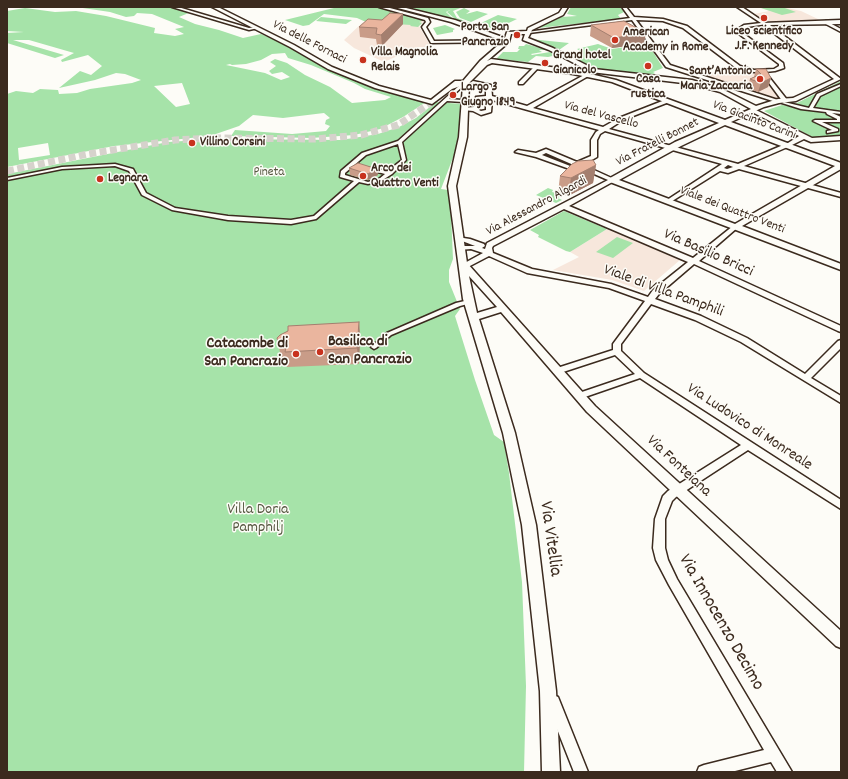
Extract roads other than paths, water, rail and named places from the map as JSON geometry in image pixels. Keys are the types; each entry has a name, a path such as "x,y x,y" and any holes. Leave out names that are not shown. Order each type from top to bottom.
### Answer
{"street":[{"name":"Via delle Fornaci","path":"174,7 248,29 256,28 292,46 330,68 377,87 432,102 452,87"},
{"path":"214,7 256,28"},
{"path":"381,7 427,19 428,22 424,27 433,42 507,39"},
{"path":"396,7 453,21 484,35 507,39"},
{"path":"566,7 560,15 529,32 525,38 528,41 539,44 597,72 699,83 722,91 804,136 816,141 841,138"},
{"path":"624,7 667,64 671,67 782,101 828,113 839,118 840,121 815,121 836,130 829,132"},
{"path":"739,7 765,24 840,80 818,95 810,108"},
{"path":"496,61 491,59 513,32 529,32 633,19 657,19 677,23 685,27 736,66 763,72 777,70 782,65 778,60 740,34 737,30 746,26 765,24 841,22"},
{"path":"826,22 841,32"},
{"path":"452,87 500,49"},
{"path":"400,142 404,160 382,180 375,182 357,181 344,178 342,175 351,165 367,153 400,142 445,101 466,85 488,62 496,61"},
{"name":"Via Giacinto Carini","path":"496,61 537,66 614,80 841,166"},
{"path":"466,85 481,63"},
{"path":"566,71 578,64"},
{"path":"521,83 537,66"},
{"path":"763,72 782,101"},
{"path":"614,80 622,74"},
{"path":"528,108 588,75"},
{"name":"Via Fratelli Bonnet","path":"613,180 671,148 726,123 782,101 797,99 840,80"},
{"path":"445,101 464,105 476,109 479,112 489,112 489,86 466,85 452,87"},
{"name":"Via Vitellia","path":"466,85 462,143 452,182 458,238 462,248 465,265 469,302 492,382 509,433 522,486 534,562 548,691 552,772"},
{"path":"476,109 478,98 490,98"},
{"name":"Via del Vascello","path":"490,98 738,166"},
{"path":"579,164 595,155 595,136 604,129 624,118 667,101"},
{"path":"828,113 841,113"},
{"path":"720,168 728,171 786,146 804,136"},
{"path":"537,155 546,151 613,180"},
{"path":"518,152 537,155 579,171 589,170"},
{"path":"669,201 728,163"},
{"path":"7,179 69,168 115,165 131,170 144,194 174,209 228,218 286,222 305,221 318,216 357,181"},
{"path":"351,165 359,166"},
{"path":"738,166 841,195"},
{"path":"557,371 617,352 617,344 656,292 692,261 735,227 841,166"},
{"path":"367,168 390,173"},
{"name":"Via Alessandro Algardi","path":"490,253 488,248 490,245 613,180"},
{"name":"Viale dei Quattro Venti","path":"613,180 841,267"},
{"name":"Via Basilio Bricci","path":"563,206 692,261 841,330"},
{"name":"Via Alessandro Algardi","path":"458,238 471,241 490,253"},
{"name":"Viale di Villa Pamphili","path":"462,248 472,247 490,253 530,271 605,285 698,318 727,331 841,400"},
{"path":"465,265 490,253"},
{"name":"Via Fonteiana","path":"465,265 501,309 591,409 841,641"},
{"path":"374,346 388,334 458,304 469,302"},
{"path":"474,317 501,309"},
{"path":"806,378 841,343"},
{"name":"Via Ludovico di Monreale","path":"617,352 641,375 841,505"},
{"path":"579,396 641,375"},
{"name":"Via Innocenzo Decimo","path":"748,445 678,490 667,499 661,515 658,537 662,560 673,582 785,772"},
{"path":"548,691 571,744 581,772"},
{"path":"704,772 774,754"}],"tunnel":[{"path":"7,171 88,154 175,140 214,138 315,139 361,135 398,125 432,102"}],"place":[{"name":"Liceo scientifico J.F. Kennedy","path":"764,18"},
{"name":"Porta San Pancrazio","path":"517,35"},
{"name":"American Academy in Rome","path":"615,40"},
{"name":"Villa Magnolia Relais","path":"363,60"},
{"name":"Grand hotel Gianicolo","path":"545,63"},
{"name":"Casa rustica","path":"648,66"},
{"name":"Sant’Antonio Maria Zaccaria","path":"760,79"},
{"name":"Largo 3 Giugno 1849","path":"453,95"},
{"name":"Villino Corsini","path":"192,143"},
{"name":"Arco dei Quattro Venti","path":"363,176"},
{"name":"Legnara","path":"100,179"},
{"name":"Basilica di San Pancrazio","path":"320,352"},
{"name":"Catacombe di San Pancrazio","path":"296,354"}],"park label":[{"name":"Pineta","path":"269,173"},
{"name":"Villa Doria Pamphilj","path":"258,520"}]}
